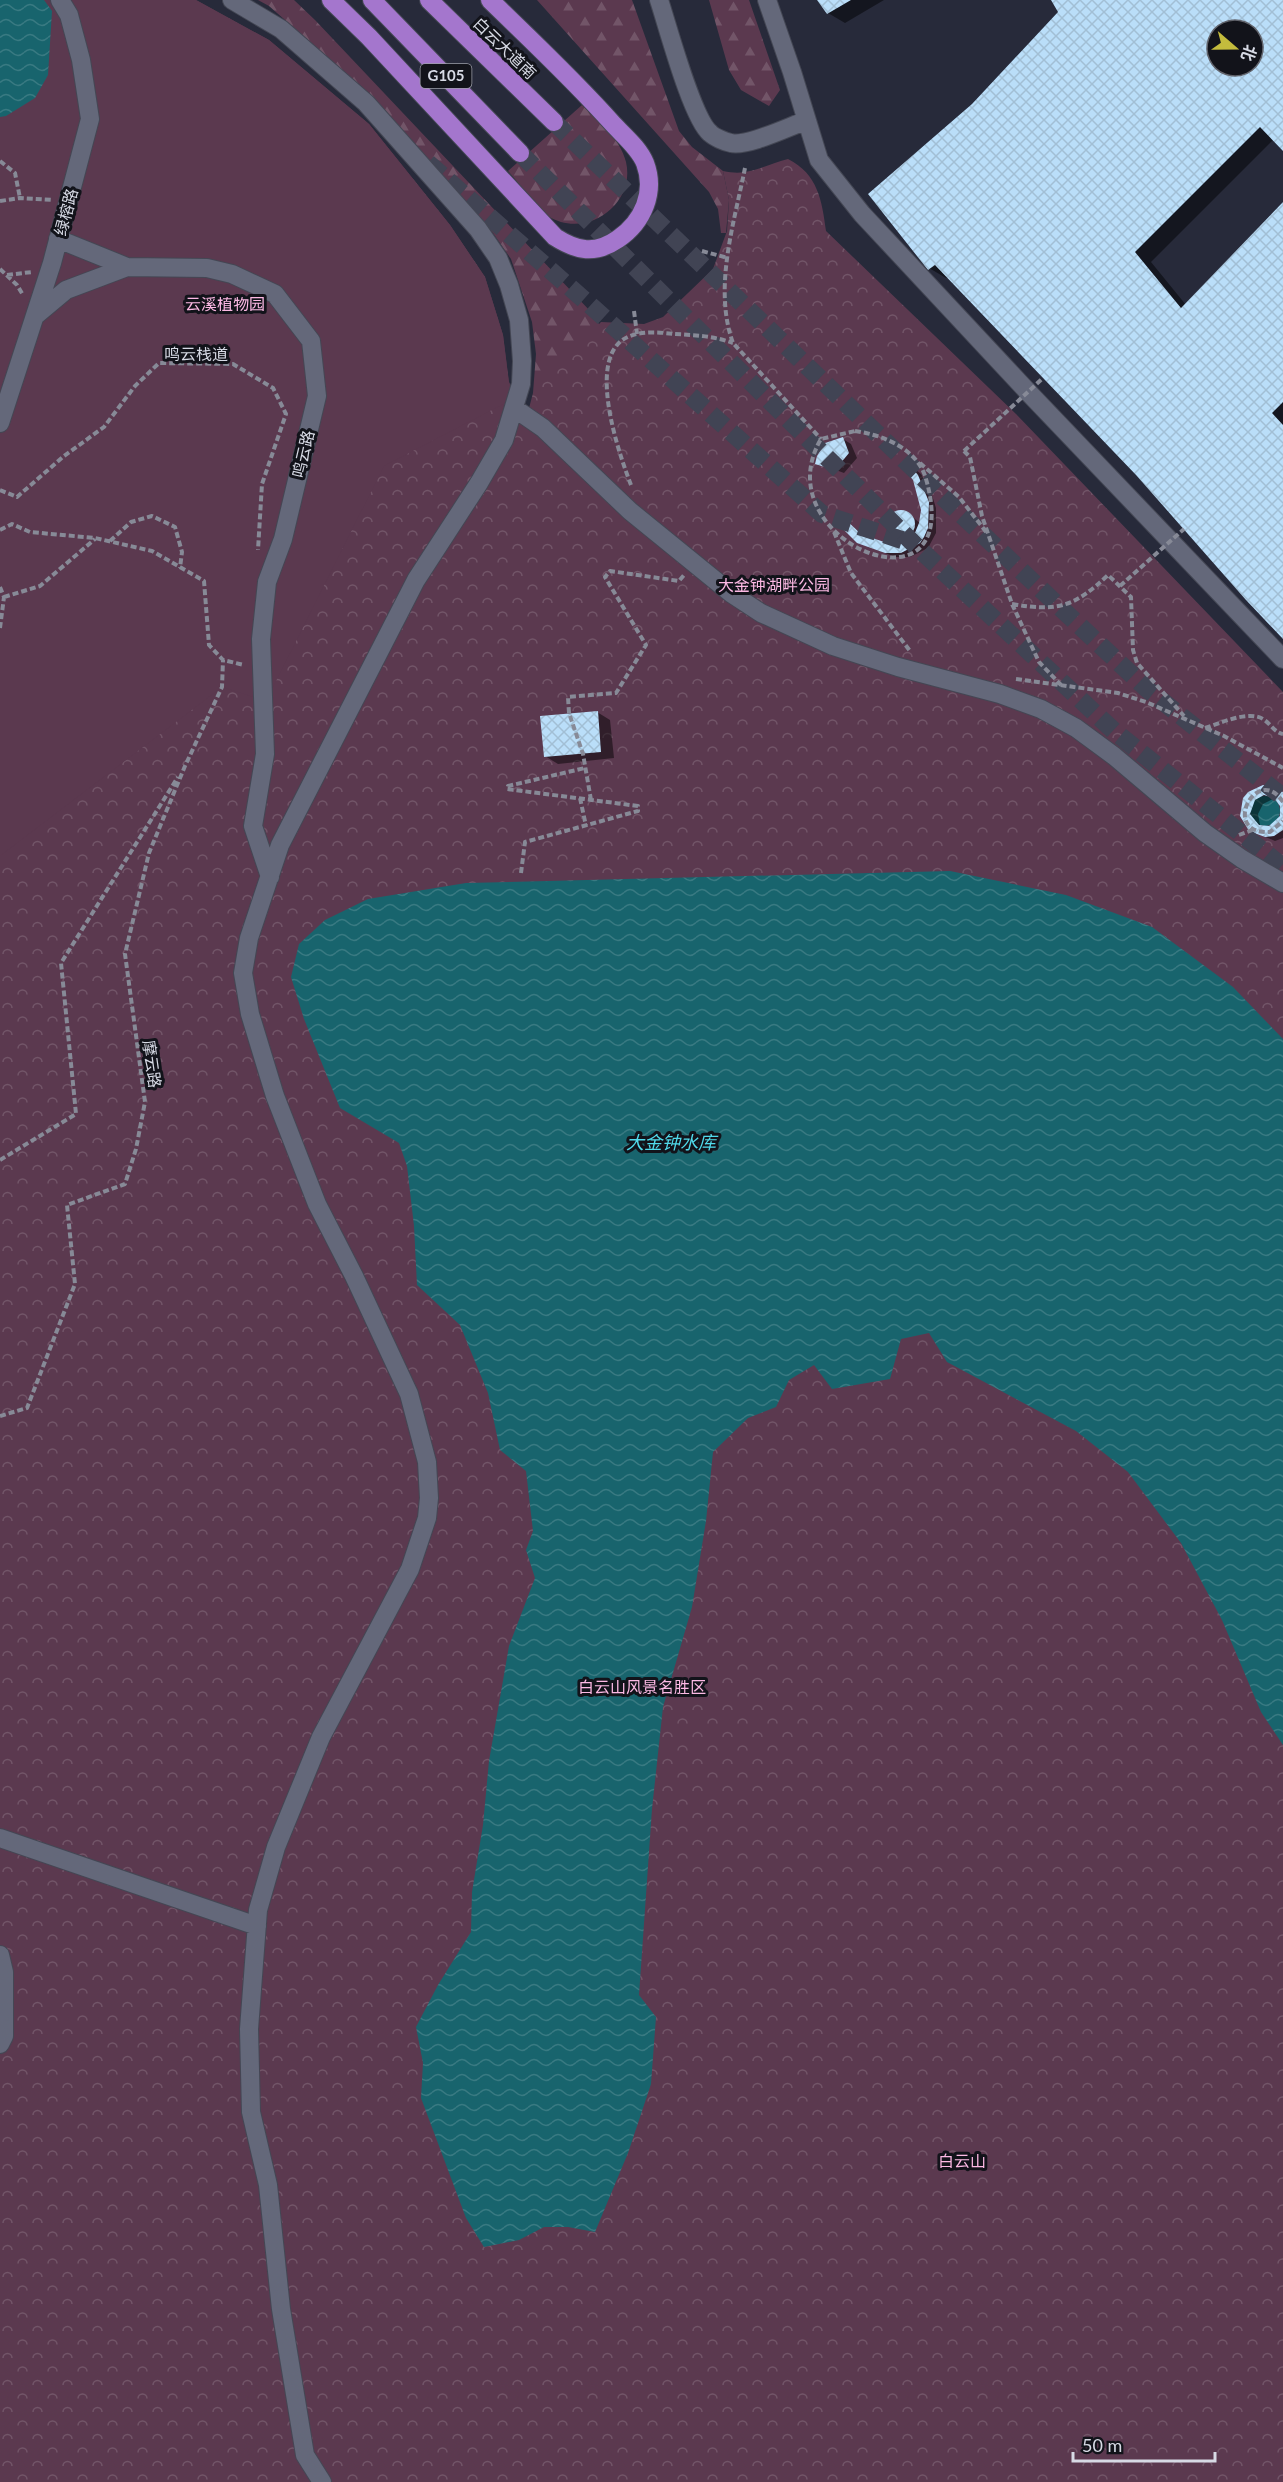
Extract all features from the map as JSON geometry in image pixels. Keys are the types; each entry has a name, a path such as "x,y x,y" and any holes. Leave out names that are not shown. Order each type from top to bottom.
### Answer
{"highway":[{"path":"331,0 369,37 555,237 577,248 603,248 620,238 642,214 650,191 644,162 639,152 586,94 490,0"},
{"name":"G105","path":"372,0 520,153"},
{"name":"白云大道南","path":"429,0 554,122"}],"street":[{"name":"绿榕路","path":"0,423 58,239 90,119 81,60 69,15 60,0"},
{"path":"232,0 281,29 366,103 478,229 498,258 519,320 521,384 504,440 416,580 280,845 249,938 243,973 250,1014 274,1096 317,1204 354,1276 409,1394 426,1462 429,1498 427,1518 410,1569 321,1737 276,1848 258,1910 249,2029 252,2112 268,2185 281,2309 305,2455 322,2482"},
{"path":"659,0 692,101 710,134 732,144 748,141 805,121"},
{"path":"767,0 819,160 862,214 1283,659"},
{"path":"58,239 127,267"},
{"name":"鸣云路","path":"34,316 66,290 127,267 207,268 232,274 275,294 311,341 317,396 283,539 267,582 261,639 265,754 253,826 270,877"},
{"path":"514,408 543,428 630,511 732,594 761,613 833,646 898,667 1000,694 1041,709 1076,728 1114,756 1205,833 1242,859 1283,883"},
{"path":"0,1838 257,1926"},
{"path":"0,1955 4,1972 4,2036 0,2044"}],"path":[{"path":"0,161 15,173 20,198"},
{"path":"745,168 728,258 725,305 727,326 733,343 821,439"},
{"path":"0,201 40,198 68,203"},
{"path":"702,251 728,258"},
{"path":"0,269 17,285 34,316"},
{"path":"634,311 637,334"},
{"path":"635,495 612,428 607,385 613,351 621,341 637,334 657,332 723,339 733,343"},
{"name":"鸣云栈道","path":"0,490 17,497 64,456 104,427 135,386 159,363 233,364 273,388 286,414 262,484 258,560 267,582"},
{"path":"1043,378 964,451 970,457 982,516 1012,604 1039,662 1062,686"},
{"path":"911,653 851,573 834,531 816,503 809,478 813,452 821,439 855,431 870,433 894,443 959,497 989,537"},
{"path":"834,531 863,551 880,557 909,556 916,552 924,545 930,534 933,519 925,474 917,460"},
{"path":"0,530 12,524 30,532 95,538 110,542 152,552 180,568 182,552 175,527 152,516 131,522 110,542"},
{"path":"1120,586 1184,529"},
{"path":"4,597 40,586 95,538"},
{"path":"591,800 583,754 569,713 568,697 616,693 646,645 605,577 610,571 679,581 695,564"},
{"name":"摩云路","path":"0,1416 27,1408 75,1284 67,1205 125,1184 136,1149 145,1102 125,954 149,853 185,766 222,687 224,660 209,645 204,581 180,568"},
{"path":"1012,604 1052,608 1083,597 1108,575 1131,597 1133,650 1137,663 1187,719"},
{"path":"0,587 4,597 0,628"},
{"path":"1012,679 1118,693 1156,705 1283,768"},
{"path":"1205,728 1244,717 1257,716 1283,734"},
{"path":"0,1160 76,1114 61,963 185,766"},
{"path":"521,873 525,842 638,811 638,806 507,789 508,786 585,768"},
{"path":"1283,802 1281,796 1270,791 1263,791 1250,797 1246,803 1245,816 1247,822 1255,829 1270,832 1283,821"},
{"path":"580,798 586,826"},
{"path":"1229,836 1248,833 1255,829"}],"green space":[{"name":"白云山风景名胜区","path":"0,0 196,0 269,40 369,124 450,225 485,277 503,335 509,382 527,416 533,393 601,322 644,324 663,317 713,269 727,231 729,200 723,171 749,171 788,159 806,172 817,189 826,231 1016,414 1283,692 1283,2482 0,2482"},
{"name":"云溪植物园","path":"0,0 196,0 269,40 369,124 450,225 485,277 503,335 511,400 384,466 266,701 222,687 0,856"},
{"path":"258,0 294,0 591,312 601,327 541,402 533,393 536,354 532,322 511,259 493,233 373,97 269,6"},
{"path":"537,0 632,0 679,131 692,147 723,171 729,200 726,233 721,233 718,209 709,192"},
{"path":"709,0 749,0 780,90 769,106 741,90 729,70"},
{"path":"582,105 619,145 626,162 627,178 623,192 605,214 592,221 577,224 562,222 548,216 508,171"}],"water":[{"path":"0,0 44,0 52,11 48,75 35,98 6,116 0,117"},
{"path":"1265,796 1276,800 1280,811 1276,822 1265,826 1254,822 1250,811 1254,800"},
{"name":"大金钟水库","path":"950,871 1066,895 1152,927 1233,987 1283,1039 1283,1745 1261,1712 1222,1620 1181,1543 1128,1472 1076,1431 947,1362 929,1333 901,1339 890,1379 832,1389 814,1365 789,1380 776,1407 748,1418 713,1452 706,1521 692,1607 663,1707 652,1809 639,1995 656,2017 651,2084 628,2153 595,2232 568,2227 544,2227 519,2240 484,2247 466,2218 421,2098 423,2063 416,2027 438,1985 471,1932 472,1892 483,1825 489,1761 509,1646 535,1578 526,1550 533,1531 526,1471 500,1450 488,1393 460,1325 417,1285 414,1226 407,1166 399,1143 340,1108 304,1019 291,977 299,944 325,920 368,899 466,883"}],"building":[{"path":"817,0 851,0 827,14"},
{"path":"1051,0 1283,0 1283,151 1260,127 1135,252 1181,308 1283,202 1283,402 1272,413 1283,425 1283,639 1136,475 935,265 928,270 868,194 972,104 1058,12"},
{"path":"843,437 849,453 835,470 815,464 825,443"},
{"path":"905,459 918,475 929,502 928,528 924,537 920,543 901,553 885,553 857,543 839,525 845,519 861,534 884,542 907,539 914,535 921,510 913,480 900,464"},
{"path":"901,510 911,514 915,524 911,534 901,538 891,534 887,524 891,514"},
{"path":"598,711 601,752 544,757 540,716"},
{"path":"1263,785 1283,792 1283,830 1274,836 1265,837 1249,831 1240,816 1243,798 1248,792","holes":["1264,795 1274,798 1280,806 1280,816 1269,826 1259,825 1250,814 1255,800"]}],"tunnel":[{"path":"554,122 947,501 1147,689 1283,797"},
{"path":"520,153 914,544 1114,731 1283,867"},
{"path":"428,163 822,514 914,544"}],"park label":[{"name":"大金钟湖畔公园","path":"774,585"},
{"name":"白云山","path":"962,2161"}]}
